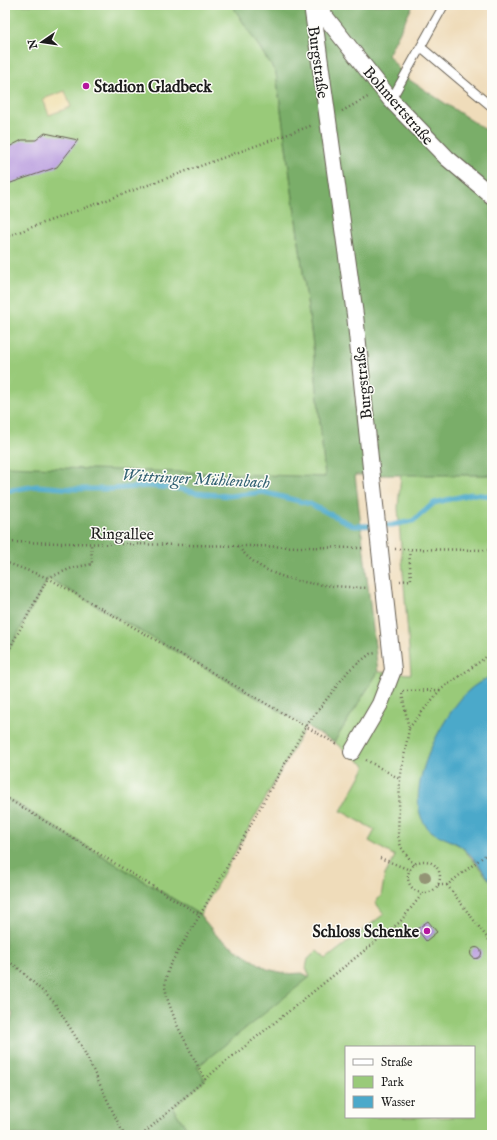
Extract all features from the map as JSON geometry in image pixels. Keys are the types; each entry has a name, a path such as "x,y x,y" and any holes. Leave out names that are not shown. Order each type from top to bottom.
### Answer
{"street":[{"name":"Burgstraße","path":"312,5 355,315 393,670 380,704 352,752"},
{"name":"Bohmertstraße","path":"316,5 387,94 447,158 492,196"}],"lane":[{"path":"387,94 422,48 444,5"},
{"path":"422,48 492,107"}],"path":[{"path":"5,237 328,120 387,94"},
{"name":"Ringallee","path":"5,542 239,547 243,553 264,570 276,575 325,584 383,583"},
{"path":"5,656 48,578 72,568 92,564 90,544"},
{"path":"404,581 411,580 409,549"},
{"path":"5,562 48,578 306,726"},
{"path":"205,1080 177,1025 165,987 166,977 170,965 200,915 306,726 348,670 370,654 391,652"},
{"path":"408,729 440,690 492,653"},
{"path":"414,865 401,847 398,831 400,779 408,729 401,691 440,690"},
{"path":"5,797 200,915"},
{"path":"447,886 492,850"},
{"path":"380,858 410,870"},
{"path":"438,885 439,873 432,863 426,861 414,865 410,870 409,882 417,891 423,893 429,892 438,885 447,886 492,944"},
{"path":"142,1135 205,1080 400,922 423,893"},
{"path":"5,959 17,967 54,1002 82,1047 124,1135"}],"green space":[{"path":"5,5 232,5 276,73 313,345 325,477 5,471"},
{"path":"232,5 413,5 388,55 405,77 492,134 492,475 355,475 378,672 334,742 48,578 5,657 5,466 325,477 313,345 276,73"},
{"path":"401,474 492,475 492,675 468,691 428,756 423,772 418,803 444,837 462,847 492,883 492,1135 191,1135 173,1108 188,1094 197,1067 310,976 306,968 308,959 317,951 326,959 384,914 375,902 381,896 385,875 395,856 369,841 375,830 341,811 366,766 334,742 378,672 411,674 398,508"},
{"path":"48,578 306,726 200,915 5,797 5,657"},
{"path":"5,797 200,915 218,937 267,969 288,974 302,973 310,977 197,1067 205,1080 173,1108 191,1135 5,1135 5,1040 13,1013 5,1009"}],"sand":[{"path":"65,91 71,107 49,115 43,99"}],"water":[{"path":"492,675 492,807 487,814 492,823 492,883 475,860 463,848 429,830 420,812 418,795 421,776 428,756 436,737 447,719 467,692"}],"building":[{"path":"45,133 78,140 57,167 5,185 5,149 22,140 36,140"},
{"name":"Schloss Schenke","path":"428,921 437,932 426,941 417,929"},
{"path":"474,948 478,948 480,949 480,957 474,958 471,955 471,951"}],"waterway":[{"name":"Wittringer Mühlenbach","path":"5,491 37,486 73,489 111,489 148,486 229,496 263,492 310,504 354,526 392,525 413,521 434,503 471,494 492,496"}],"place":[{"name":"Stadion Gladbeck","path":"86,86"},
{"name":"Schloss Schenke","path":"427,931"}]}
